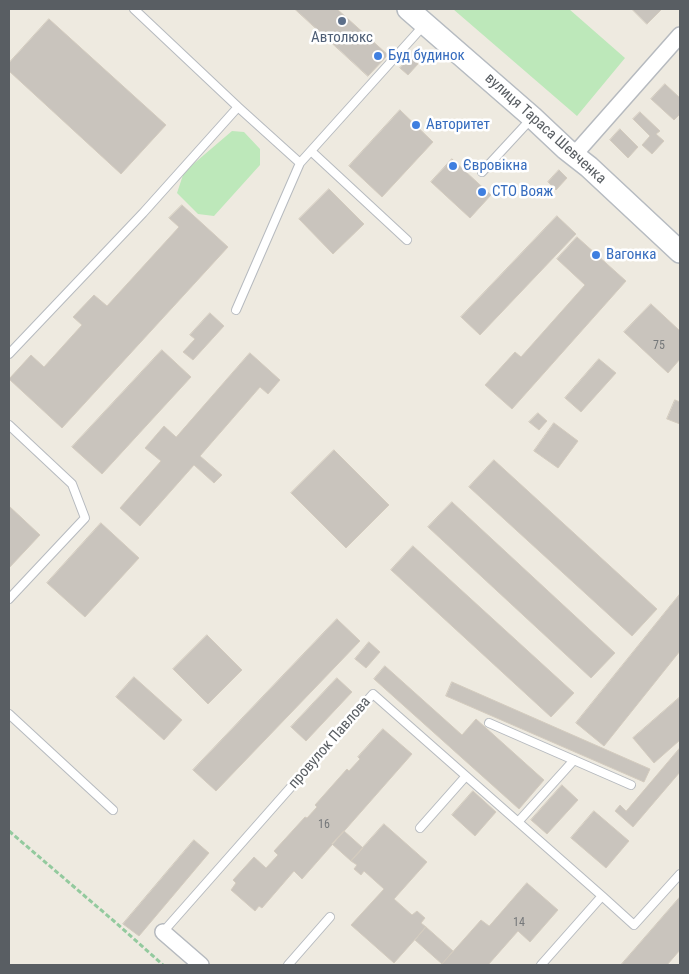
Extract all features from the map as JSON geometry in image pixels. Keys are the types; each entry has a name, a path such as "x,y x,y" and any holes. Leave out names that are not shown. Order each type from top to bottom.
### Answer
{"main road":[{"name":"вулиця Тараса Шевченка","path":"408,9 532,117 680,252"}],"street":[{"path":"574,155 680,35"},
{"path":"163,932 201,965"}],"lane":[{"path":"134,9 300,163"},
{"path":"236,310 300,163 425,24"},
{"path":"9,354 144,213 238,106"},
{"path":"482,172 532,117"},
{"path":"311,151 407,240"},
{"path":"9,424 72,484 85,518 9,599"},
{"name":"провулок Павлова","path":"163,932 373,694 634,925 680,874"},
{"path":"9,714 113,810"},
{"path":"489,723 632,785"},
{"path":"518,822 574,760"},
{"path":"420,828 466,776"},
{"path":"541,965 602,896"},
{"path":"288,965 330,917"}],"path":[{"path":"9,831 163,965"}],"green space":[{"path":"453,9 569,9 625,58 577,116"},
{"path":"232,131 244,132 260,149 260,165 214,216 198,214 177,193 184,172"}],"building":[{"path":"295,9 337,9 388,55 368,76"},
{"path":"632,9 662,9 647,24"},
{"path":"49,19 166,125 121,174 9,71 9,63"},
{"path":"410,57 418,64 408,75 400,68"},
{"path":"665,84 680,98 680,114 674,120 651,99"},
{"path":"400,110 433,142 382,197 349,166"},
{"path":"640,112 660,131 656,134 664,141 652,154 642,145 650,136 633,119"},
{"path":"620,129 638,147 628,158 610,140"},
{"path":"452,159 491,195 470,218 431,182"},
{"path":"559,170 567,178 556,190 548,182"},
{"path":"329,189 364,224 333,254 299,219"},
{"path":"182,205 228,247 62,428 9,379 31,355 44,367 82,325 73,317 94,295 107,306 179,227 169,218"},
{"path":"557,216 576,234 480,335 461,317"},
{"path":"577,237 626,281 512,409 485,385 515,352 521,357 585,285 557,259"},
{"path":"651,304 680,331 680,359 668,373 624,332"},
{"path":"210,313 224,326 193,360 183,352 195,339 190,335"},
{"path":"162,350 191,377 102,474 72,447"},
{"path":"250,353 280,380 268,394 260,387 200,456 222,475 214,483 194,465 140,526 120,508 161,461 145,448 164,426 176,437"},
{"path":"599,359 616,373 581,412 565,398"},
{"path":"675,400 680,402 680,424 667,419"},
{"path":"538,413 547,421 539,430 529,422"},
{"path":"554,423 578,441 558,468 534,451"},
{"path":"334,450 389,505 346,548 291,493"},
{"path":"494,460 657,609 632,636 469,487"},
{"path":"452,502 615,653 591,678 428,527"},
{"path":"9,506 40,535 9,568"},
{"path":"101,523 139,558 85,617 47,583"},
{"path":"413,546 574,693 551,717 391,570"},
{"path":"680,594 680,651 604,746 576,723"},
{"path":"337,619 360,641 216,791 193,770"},
{"path":"207,635 242,670 208,704 173,669"},
{"path":"369,642 380,652 366,668 355,659"},
{"path":"385,666 462,735 476,719 544,780 519,809 374,679"},
{"path":"134,677 182,720 164,740 116,697"},
{"path":"337,678 352,692 306,741 291,727"},
{"path":"452,682 650,769 644,782 446,696"},
{"path":"680,697 680,740 654,763 633,738"},
{"path":"383,729 412,754 302,879 294,871 262,908 259,906 255,911 231,890 236,883 233,880 254,857 266,868 278,855 274,851 305,817 307,818 317,807 315,805 347,769 349,771 360,759 358,757"},
{"path":"680,748 680,772 633,827 615,811 620,805 626,811"},
{"path":"562,785 578,800 547,834 531,820"},
{"path":"473,791 496,812 475,836 452,815"},
{"path":"594,811 629,841 606,868 571,838"},
{"path":"384,824 427,862 394,899 412,915 417,911 425,918 421,923 426,927 394,963 351,925 384,889 364,871 361,875 354,869 357,865 351,861"},
{"path":"344,831 363,848 351,861 332,844"},
{"path":"194,840 209,853 139,936 123,924"},
{"path":"527,883 558,910 530,942 518,931 488,965 441,965 481,920 489,926"},
{"path":"680,897 680,950 667,965 621,965"},
{"path":"426,927 453,951 442,964 415,940"}],"place":[{"name":"Автолюкс","path":"342,21"},
{"name":"Буд будинок","path":"378,56"},
{"name":"Авторитет","path":"416,125"},
{"name":"Євровікна","path":"453,166"},
{"name":"СТО Вояж","path":"482,192"},
{"name":"Вагонка","path":"596,255"}]}
